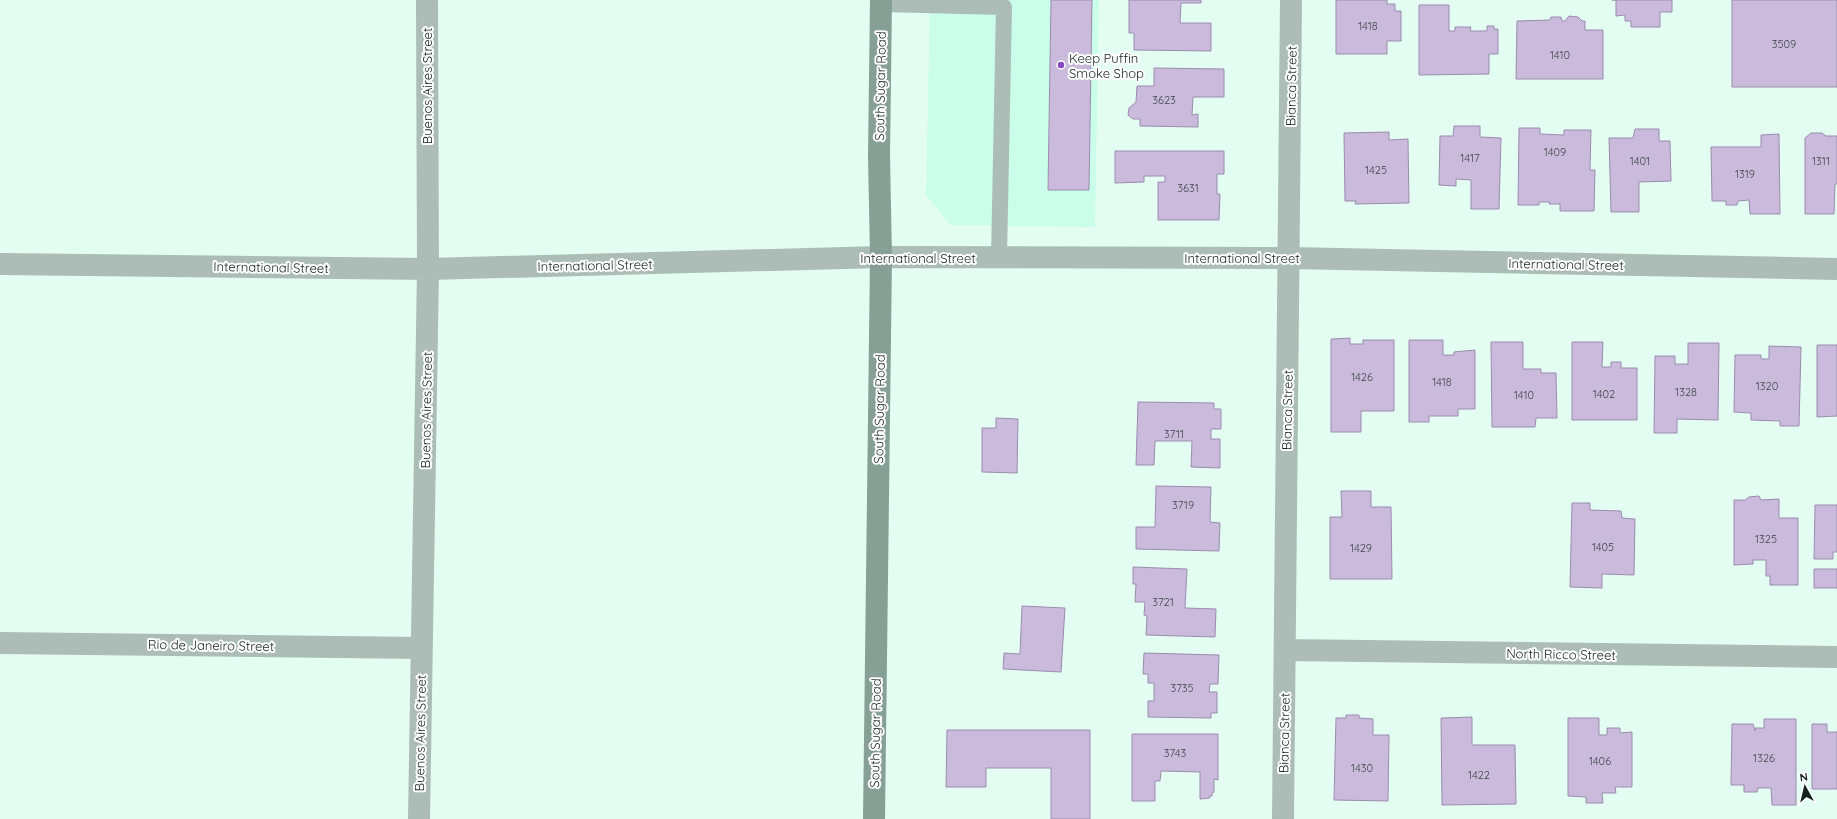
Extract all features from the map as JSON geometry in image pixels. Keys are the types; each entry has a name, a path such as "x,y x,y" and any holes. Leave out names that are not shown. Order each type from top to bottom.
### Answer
{"main road":[{"name":"South Sugar Road","path":"874,819 881,257 879,156 881,2"}],"street":[{"name":"Buenos Aires Street","path":"420,819 421,648 428,269 427,0"},
{"name":"Bianca Street","path":"1283,819 1292,0"},
{"name":"International Street","path":"0,264 428,269 881,257 1289,258 1837,269"},
{"name":"Rio de Janeiro Street","path":"0,643 421,648"},
{"name":"North Ricco Street","path":"1285,650 1837,657"}],"lane":[{"path":"881,2 1004,7 999,258"}],"shaded area":[{"path":"930,0 1099,0 1095,227 950,225 926,195"}],"building":[{"path":"1051,0 1092,0 1089,190 1048,190"},
{"path":"1129,0 1201,0 1201,3 1181,3 1180,23 1211,23 1211,51 1134,50 1134,33 1129,33"},
{"path":"1336,0 1387,0 1387,4 1395,4 1395,11 1401,11 1401,41 1387,41 1387,54 1336,54"},
{"path":"1616,0 1672,0 1672,12 1660,12 1660,27 1631,27 1631,21 1625,21 1625,15 1616,16"},
{"path":"1732,0 1837,0 1837,87 1732,87"},
{"path":"1419,5 1449,5 1449,31 1455,31 1455,27 1471,27 1470,31 1487,31 1487,26 1494,26 1494,29 1498,29 1498,54 1489,54 1489,74 1419,75"},
{"path":"1569,16 1578,17 1582,21 1585,21 1585,30 1603,30 1603,79 1516,79 1517,21 1550,20 1551,17 1561,17 1562,21 1565,21"},
{"path":"1154,68 1224,69 1224,97 1193,97 1192,115 1198,114 1198,127 1140,126 1140,119 1133,119 1128,115 1129,108 1136,102 1137,86 1154,86"},
{"path":"1454,126 1480,126 1480,137 1501,138 1499,209 1471,209 1471,180 1456,179 1456,186 1439,185 1440,136 1453,136"},
{"path":"1519,128 1540,128 1540,134 1564,135 1564,130 1591,130 1590,170 1595,170 1594,211 1560,211 1560,204 1549,204 1550,202 1539,202 1539,205 1518,205"},
{"path":"1635,129 1659,129 1659,141 1670,141 1671,181 1639,182 1639,212 1611,212 1609,138 1633,138"},
{"path":"1389,132 1389,140 1408,139 1409,203 1355,204 1356,201 1345,201 1344,133"},
{"path":"1811,133 1822,133 1826,136 1837,136 1837,184 1835,184 1834,214 1805,214 1805,138"},
{"path":"1779,134 1780,214 1750,214 1749,200 1738,201 1737,205 1726,205 1726,201 1712,201 1711,147 1761,147 1761,135"},
{"path":"1115,151 1224,151 1224,174 1217,174 1217,194 1220,194 1219,220 1158,220 1158,182 1165,182 1165,176 1144,176 1144,182 1115,183"},
{"path":"1350,338 1350,344 1363,344 1363,340 1394,340 1394,411 1361,411 1361,432 1331,432 1331,339"},
{"path":"1409,340 1443,340 1443,355 1454,355 1454,352 1475,350 1475,409 1458,409 1458,416 1429,416 1429,422 1409,422"},
{"path":"1491,342 1523,342 1523,369 1541,369 1541,373 1556,373 1557,418 1536,418 1535,427 1492,427"},
{"path":"1572,342 1603,342 1602,367 1611,367 1611,362 1621,362 1621,368 1637,368 1637,420 1572,420"},
{"path":"1688,343 1719,343 1718,420 1677,419 1677,433 1654,433 1655,356 1675,356 1675,364 1688,364"},
{"path":"1817,345 1837,345 1837,416 1817,417"},
{"path":"1769,346 1801,347 1799,426 1780,426 1780,421 1751,420 1751,413 1734,412 1735,355 1761,355 1761,359 1769,359"},
{"path":"1138,402 1214,403 1214,409 1221,409 1221,429 1211,429 1211,439 1220,439 1220,468 1191,467 1192,441 1155,441 1154,465 1136,465"},
{"path":"996,418 1018,419 1017,473 982,472 982,428 996,428"},
{"path":"1156,486 1211,487 1210,522 1220,523 1219,551 1136,549 1136,527 1155,527"},
{"path":"1341,491 1371,491 1371,507 1391,507 1392,579 1330,579 1330,517 1342,517"},
{"path":"1759,496 1761,500 1779,499 1779,518 1798,518 1798,585 1770,585 1770,576 1766,576 1766,560 1753,560 1753,564 1734,565 1734,500 1745,500 1749,497"},
{"path":"1572,503 1590,503 1590,510 1621,511 1622,518 1635,519 1634,575 1602,574 1602,588 1570,587"},
{"path":"1815,505 1837,505 1837,552 1833,552 1833,559 1814,559"},
{"path":"1133,567 1187,569 1185,608 1216,609 1215,637 1146,635 1147,616 1144,615 1145,602 1135,602 1136,584 1133,584"},
{"path":"1814,569 1837,569 1837,588 1814,588"},
{"path":"1022,606 1065,608 1061,672 1003,669 1004,653 1020,654"},
{"path":"1144,653 1219,655 1218,684 1210,684 1209,692 1217,692 1217,713 1211,713 1211,718 1148,717 1148,701 1154,701 1154,683 1148,683 1148,674 1143,674"},
{"path":"1346,715 1359,715 1359,718 1373,719 1373,735 1389,735 1388,801 1334,800 1336,718 1346,718"},
{"path":"1472,717 1472,745 1515,745 1516,804 1442,805 1441,718"},
{"path":"1568,718 1599,718 1599,735 1607,735 1607,728 1620,728 1620,733 1632,732 1632,787 1615,787 1616,793 1602,793 1603,803 1586,803 1586,797 1568,796"},
{"path":"1764,719 1796,719 1796,805 1772,805 1771,788 1758,788 1757,792 1744,792 1744,785 1731,785 1732,724 1753,724 1755,731 1755,728 1764,728"},
{"path":"1812,724 1827,724 1827,732 1837,732 1837,789 1812,789"},
{"path":"947,730 1090,730 1090,819 1051,819 1051,768 986,768 986,787 946,787"},
{"path":"1132,734 1218,734 1218,780 1214,779 1214,792 1212,793 1212,796 1209,796 1210,798 1200,799 1200,772 1161,771 1160,781 1155,781 1155,801 1132,801"}],"place":[{"name":"Keep Puffin Smoke Shop","path":"1061,65"}]}
